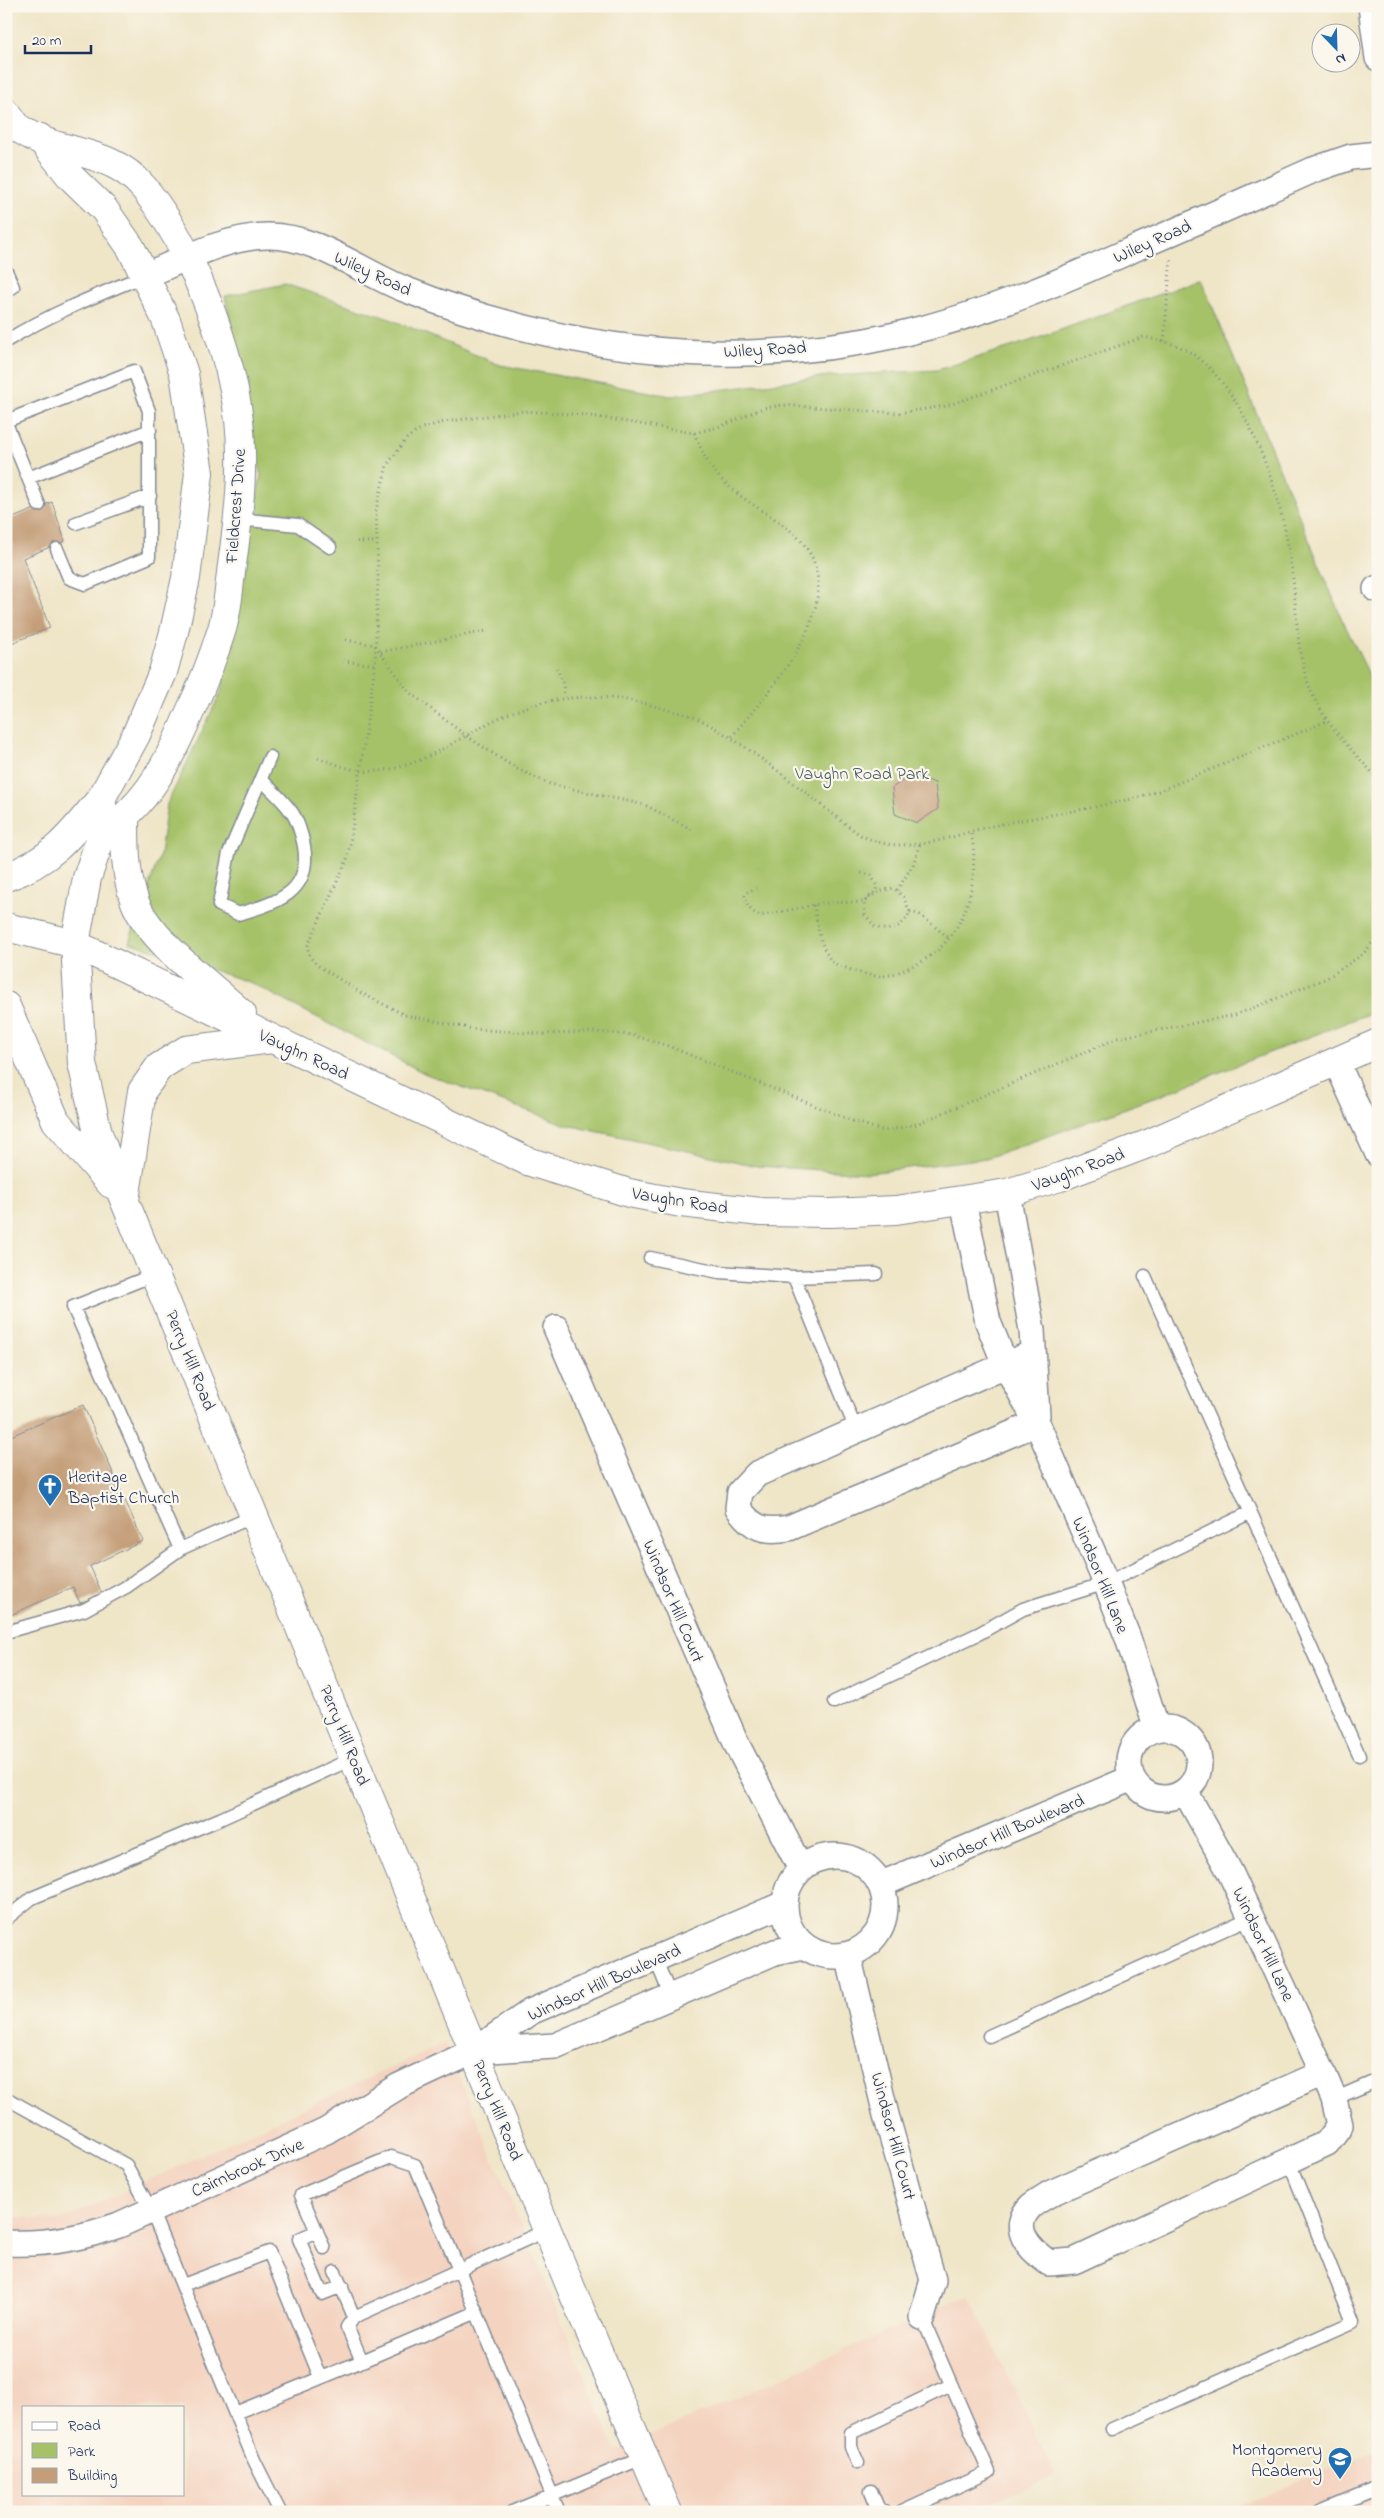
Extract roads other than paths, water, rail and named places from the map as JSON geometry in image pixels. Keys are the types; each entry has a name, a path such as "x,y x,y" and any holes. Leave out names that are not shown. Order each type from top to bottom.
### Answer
{"main road":[{"name":"Fieldcrest Drive","path":"6,112 20,128 40,138 96,156 124,169 142,186 168,221 188,258 223,347 237,410 242,452 238,519 223,627 203,682 161,773 125,819 102,834"},
{"name":"Fieldcrest Drive","path":"40,138 71,177 104,209 131,248 166,320 184,374 199,473 196,513 186,578 163,672 136,735 102,797 102,834 87,878 75,944"},
{"path":"196,513 238,519"},
{"path":"163,672 203,682"},
{"path":"6,877 30,869 55,851 102,797"},
{"path":"125,819 126,861 135,902 144,917 158,938 270,1038"},
{"name":"Vaughn Road","path":"6,928 75,944 527,1161 628,1193 681,1203 770,1212 831,1213 896,1210 1007,1194 1060,1177 1150,1143 1378,1043"},
{"name":"Perry Hill Road","path":"75,944 82,1063 98,1133 547,2230 668,2512"},
{"path":"6,1006 56,1121 125,1200"},
{"path":"125,1200 142,1091 159,1067 186,1050 270,1038"}],"street":[{"path":"1371,6 1378,58"},
{"name":"Wiley Road","path":"144,276 240,239 266,236 287,237 308,243 402,288 488,319 542,332 591,342 679,352 747,352 800,349 900,334 981,312 1057,283 1313,170 1351,157 1378,154"},
{"path":"1336,1061 1378,1154"},
{"name":"Windsor Hill Lane","path":"1007,1194 1032,1330 1037,1423"},
{"name":"Windsor Hill Lane","path":"963,1201 988,1322 1005,1364 1037,1423 1106,1583 1128,1638 1157,1729"},
{"name":"Windsor Hill Court","path":"556,1328 736,1745 801,1869"},
{"path":"1033,1354 1005,1364 757,1474 740,1492 738,1508 748,1522 769,1532 788,1528 1037,1423"},
{"path":"1157,1729 1177,1731 1187,1737 1195,1746 1199,1759 1198,1771 1193,1782 1185,1791 1173,1797 1155,1796 1139,1788 1132,1778 1129,1764 1131,1752 1137,1741 1157,1729"},
{"name":"Windsor Hill Boulevard","path":"882,1884 1132,1778"},
{"name":"Windsor Hill Lane","path":"1185,1791 1230,1872 1252,1917 1323,2073 1334,2099 1340,2125 1327,2143 1074,2261 1049,2263 1036,2254 1022,2237 1022,2224 1031,2206 1052,2193 1323,2073"},
{"path":"839,1855 857,1860 871,1870 882,1884 887,1908 883,1926 874,1940 859,1952 848,1955 822,1956 804,1946 794,1936 787,1922 784,1904 788,1887 801,1869 816,1859 839,1855"},
{"name":"Windsor Hill Boulevard","path":"474,2051 530,2012 784,1904"},
{"name":"Windsor Hill Boulevard","path":"474,2051 555,2046 776,1952 804,1946"},
{"name":"Windsor Hill Court","path":"848,1955 886,2115 933,2280 922,2317"},
{"name":"Cairnbrook Drive","path":"6,2243 52,2242 92,2234 151,2210 326,2131 399,2086 474,2051"}],"lane":[{"path":"6,271 12,287 6,290"},
{"path":"6,340 70,306 144,276"},
{"path":"39,505 6,422 134,372 149,411 149,557 85,584 69,578 57,549"},
{"path":"28,478 150,430"},
{"path":"76,523 150,496"},
{"path":"238,519 298,525 330,546"},
{"path":"261,779 292,811 303,840 307,862 298,886 273,904 238,914 220,905 229,853 270,757"},
{"path":"650,1258 719,1272 794,1277 876,1274"},
{"path":"156,1274 73,1307 180,1550"},
{"path":"1145,1276 1249,1513 1359,1755"},
{"path":"794,1277 856,1430"},
{"path":"834,1702 978,1634 1024,1609 1106,1583 1249,1513"},
{"path":"6,1632 84,1610 126,1587 180,1550 254,1516"},
{"path":"6,1919 32,1898 220,1819 354,1758"},
{"path":"989,2036 1252,1917"},
{"path":"655,1958 671,1997"},
{"path":"1334,2099 1378,2080"},
{"path":"6,2098 126,2165 151,2210 254,2460 280,2512"},
{"path":"324,2248 301,2195 391,2157 415,2165 559,2512"},
{"path":"1112,2429 1353,2322 1289,2162"},
{"path":"317,2230 299,2240 322,2294 342,2286"},
{"path":"362,2361 347,2327 354,2317 547,2230"},
{"path":"182,2285 269,2252 320,2377"},
{"path":"335,2272 354,2317"},
{"path":"235,2413 477,2312"},
{"path":"902,2512 989,2472 922,2317"},
{"path":"858,2463 851,2447 851,2433 950,2385"},
{"path":"512,2512 644,2458"},
{"path":"1320,2512 1378,2488"},
{"path":"871,2491 880,2510 884,2512"}],"place":[{"name":"Heritage Baptist Church","path":"50,1507"},
{"name":"Montgomery Academy","path":"1340,2480"}],"park label":[{"name":"Vaughn Road Park","path":"862,773"}]}
